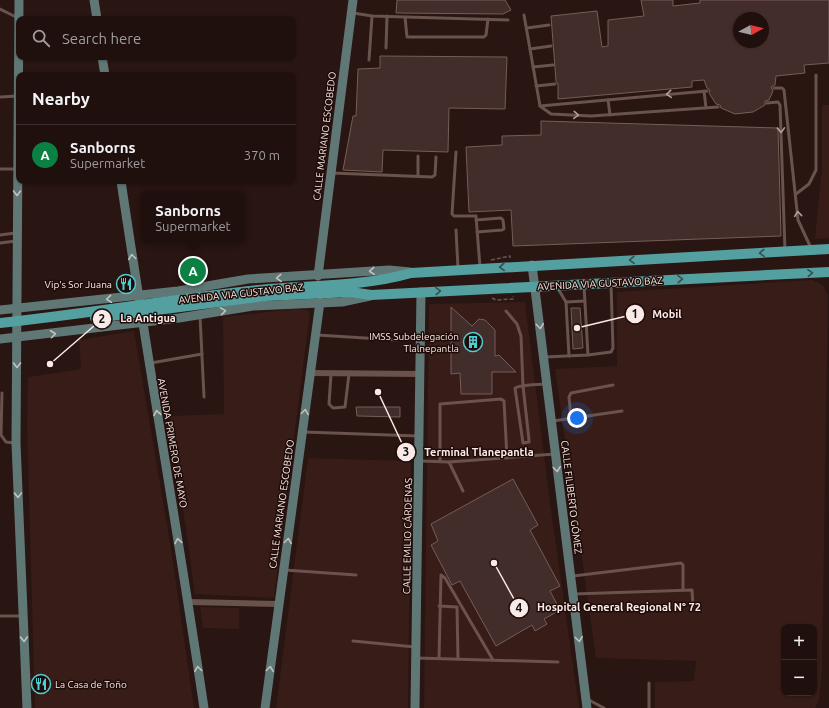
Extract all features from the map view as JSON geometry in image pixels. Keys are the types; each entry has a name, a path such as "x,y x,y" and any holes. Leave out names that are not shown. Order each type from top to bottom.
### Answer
{"main road":[{"name":"AVENIDA VIA GUSTAVO BAZ","path":"0,330 330,288 388,279 411,272 829,249"},
{"name":"AVENIDA VIA GUSTAVO BAZ","path":"0,323 49,318 257,290 330,288 371,295 829,272"}],"street":[{"path":"18,0 18,16"},
{"path":"94,0 97,16"},
{"name":"CALLE MARIANO ESCOBEDO","path":"318,276 353,0"},
{"path":"18,60 18,72"},
{"path":"102,60 104,72"},
{"path":"17,184 16,443 27,708"},
{"name":"AVENIDA PRIMERO DE MAYO","path":"121,184 148,363 189,602 204,708"},
{"name":"CALLE FILIBERTO GÓMEZ","path":"532,265 587,708"},
{"name":"AVENIDA VIA GUSTAVO BAZ","path":"0,310 178,291 248,279 318,276 389,270 411,272"},
{"path":"178,291 174,293 172,308 179,318"},
{"name":"CALLE EMILIO CÁRDENAS","path":"415,708 421,292"},
{"name":"AVENIDA VIA GUSTAVO BAZ","path":"0,339 142,323 253,306 342,302 371,295"},
{"name":"CALLE MARIANO ESCOBEDO","path":"265,708 320,302"},
{"path":"311,373 421,374"},
{"path":"189,602 279,604"}],"lane":[{"path":"0,9 16,17"},
{"path":"351,13 372,16 508,20"},
{"path":"369,60 372,16"},
{"path":"386,48 387,16"},
{"path":"524,16 540,106 551,114 591,116 718,107"},
{"path":"405,17 407,37 484,37 486,35 488,19"},
{"path":"527,28 549,25"},
{"path":"530,49 551,46"},
{"path":"533,67 553,65"},
{"path":"796,194 809,184 816,170 816,75"},
{"path":"536,86 555,84"},
{"path":"774,88 782,88 784,90 798,220 812,250"},
{"path":"540,106 706,91 706,108"},
{"path":"0,97 16,96"},
{"path":"608,100 610,115"},
{"path":"767,103 778,102 780,105 786,251"},
{"path":"456,152 452,214 454,216 474,215 476,220 480,268"},
{"path":"418,156 418,176"},
{"path":"330,173 434,176 436,157"},
{"path":"0,169 16,169"},
{"path":"476,220 501,218 504,224 504,229 502,230 477,232"},
{"path":"456,230 458,270"},
{"path":"0,235 17,237"},
{"path":"0,243 17,237"},
{"path":"544,357 607,354 611,352 613,348 611,283"},
{"path":"584,284 588,355"},
{"path":"556,286 566,302 569,356"},
{"path":"566,302 585,301"},
{"path":"506,311 520,330 523,386 529,440 529,442 523,443 515,389 516,387 523,386 547,384"},
{"path":"200,315 204,397"},
{"path":"316,335 397,340"},
{"path":"148,363 202,354"},
{"path":"331,374 329,404 333,408 345,407 349,374"},
{"path":"571,418 569,397 571,393 613,385"},
{"path":"2,393 1,435 6,442 16,443"},
{"path":"440,461 440,404 501,399 504,401 507,458"},
{"path":"551,421 622,411"},
{"path":"302,432 420,436"},
{"path":"419,460 449,462 555,454"},
{"path":"449,462 463,491"},
{"path":"571,577 681,563 683,565 683,589"},
{"path":"284,570 356,575"},
{"path":"439,658 439,606 441,575 445,578 493,660"},
{"path":"574,594 683,589 693,591 694,606"},
{"path":"457,599 458,659"},
{"path":"439,606 457,607"},
{"path":"0,616 23,616"},
{"path":"353,641 416,647"},
{"path":"415,658 558,662"},
{"path":"649,683 649,708"},
{"path":"586,698 604,708"}],"path":[{"path":"491,258 510,256 510,264"},
{"path":"496,300 513,299 513,292"}],"shaded area":[{"path":"822,105 829,105 829,238 815,239 822,166"},
{"path":"812,280 823,285 828,296 822,672 819,700 815,708 655,708 655,682 694,681 696,661 596,658 555,369 617,366 617,292"},
{"path":"525,302 549,495 579,708 424,708 429,304"},
{"path":"294,309 307,310 310,312 274,598 195,594 170,416 224,414 223,317"},
{"path":"134,331 170,542 194,708 35,708 27,427 28,377 81,369 79,340"},
{"path":"308,458 411,461 408,708 276,708"},
{"path":"200,607 239,608 239,629 203,628"}],"building":[{"path":"397,0 505,0 511,10 503,14 396,13"},
{"path":"641,0 673,0 673,6 700,3 700,0 829,0 829,63 804,65 805,73 776,76 775,85 771,87 773,91 769,100 765,101 765,105 753,112 735,114 721,108 720,105 716,104 709,93 710,90 707,88 704,80 692,81 692,87 558,99 558,84 556,81 551,16 597,11 602,47 608,46 608,20 644,16"},
{"path":"380,56 507,57 505,109 449,108 448,152 383,150 382,172 343,170 353,116 356,116 358,69 380,68"},
{"path":"541,121 778,128 781,236 513,246 511,210 469,212 466,147 502,145 502,136 541,135"},
{"name":"IMSS Subdelegación Tlalnepantla","path":"451,307 472,326 479,319 485,320 495,330 495,356 499,355 516,372 492,372 492,394 461,394 460,373 451,374"},
{"path":"571,308 580,308 583,348 573,349"},
{"path":"356,407 400,407 400,417 357,416"},
{"path":"513,479 538,525 530,530 560,586 550,591 560,610 544,619 547,624 535,631 532,625 496,646 460,581 452,585 431,545 438,541 431,524"}],"place":[{"name":"Sanborns","path":"193,271"},
{"name":"Vip's Sor Juana","path":"126,284"},
{"name":"Mobil","path":"577,328"},
{"name":"IMSS Subdelegación Tlalnepantla","path":"473,342"},
{"name":"La Antigua","path":"50,364"},
{"name":"Terminal Tlanepantla","path":"378,392"},
{"name":"Hospital General Regional N° 72","path":"494,563"},
{"name":"La Casa de Toño","path":"41,684"}]}
